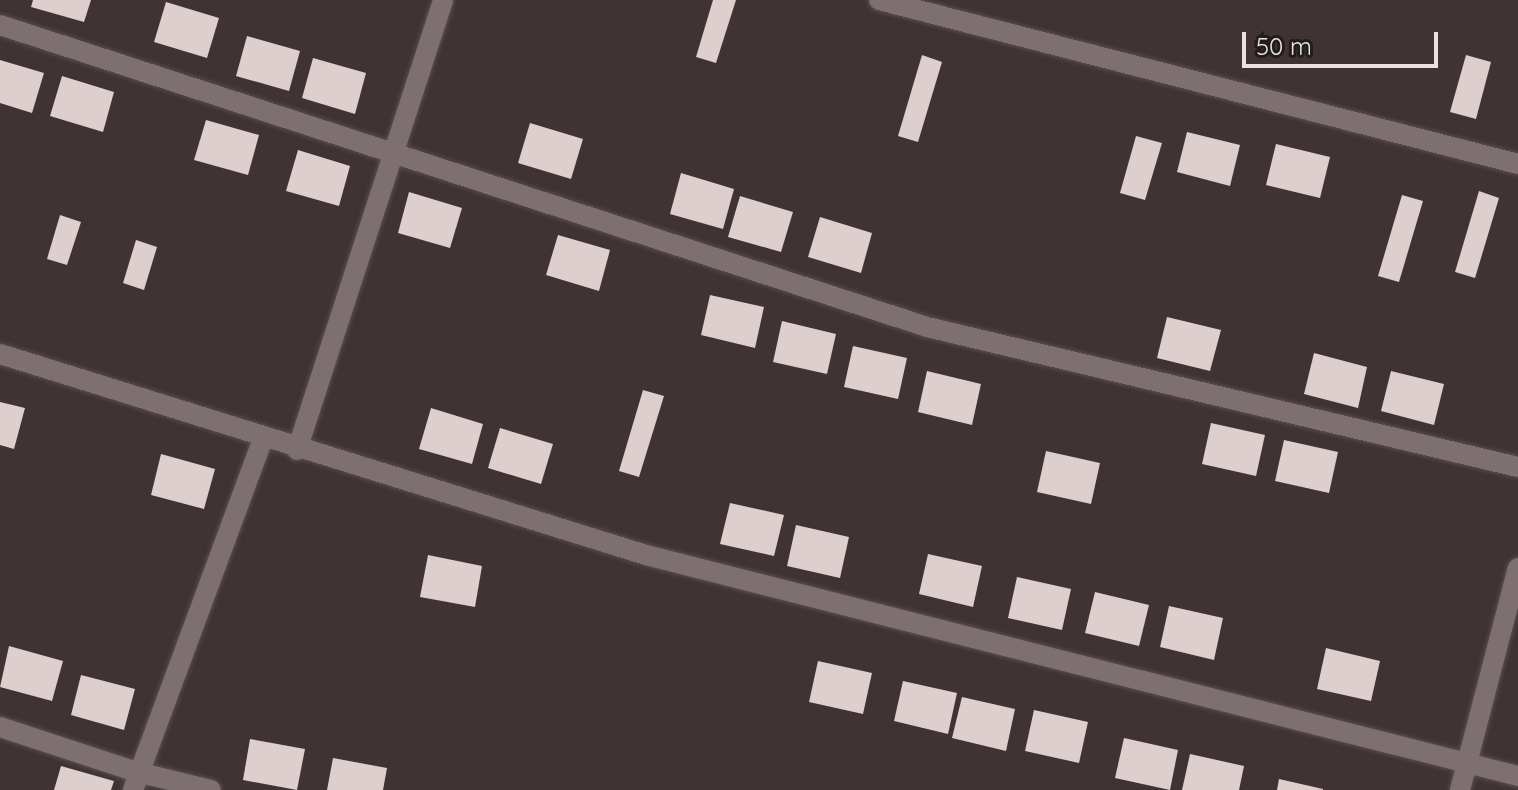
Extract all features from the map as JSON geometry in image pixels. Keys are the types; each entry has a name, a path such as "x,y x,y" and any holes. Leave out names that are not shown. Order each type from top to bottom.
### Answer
{"street":[{"path":"297,450 443,0"},
{"path":"879,0 1518,164"},
{"path":"0,25 927,327 1518,467"},
{"path":"0,354 297,450 646,555 1467,766 1518,776"},
{"path":"135,781 263,439"},
{"path":"1460,790 1518,568"},
{"path":"0,727 135,781 211,790"}],"building":[{"path":"33,0 91,0 84,22 31,7"},
{"path":"713,0 736,0 716,63 696,57"},
{"path":"166,2 219,18 207,58 154,42"},
{"path":"247,36 300,51 289,91 236,76"},
{"path":"922,55 942,62 918,142 898,136"},
{"path":"1466,55 1491,62 1476,119 1450,112"},
{"path":"313,58 366,73 355,114 302,98"},
{"path":"0,60 44,73 32,113 0,103"},
{"path":"62,76 114,92 103,132 50,116"},
{"path":"206,120 259,135 248,175 194,160"},
{"path":"530,123 583,139 571,179 518,163"},
{"path":"1187,132 1240,145 1230,186 1177,172"},
{"path":"1136,136 1162,143 1145,200 1120,193"},
{"path":"1276,144 1330,157 1320,198 1266,185"},
{"path":"298,150 350,166 339,206 286,191"},
{"path":"681,173 734,189 723,229 670,214"},
{"path":"1479,191 1499,198 1475,278 1455,272"},
{"path":"409,192 462,208 450,248 398,233"},
{"path":"1402,195 1423,201 1399,282 1378,276"},
{"path":"740,196 793,212 781,252 728,237"},
{"path":"60,215 81,222 67,265 47,259"},
{"path":"820,217 872,233 861,273 808,257"},
{"path":"558,235 610,250 599,291 546,275"},
{"path":"136,240 157,247 144,290 123,283"},
{"path":"710,295 764,307 755,348 701,335"},
{"path":"1167,317 1221,330 1210,371 1157,358"},
{"path":"782,321 836,334 827,374 773,362"},
{"path":"853,346 907,358 898,399 844,387"},
{"path":"1314,353 1367,367 1358,408 1304,394"},
{"path":"927,371 981,384 972,425 918,412"},
{"path":"1391,371 1444,384 1434,425 1381,411"},
{"path":"643,390 664,396 639,477 619,471"},
{"path":"0,402 25,408 14,449 0,445"},
{"path":"431,408 483,424 472,464 419,449"},
{"path":"1211,423 1265,435 1256,476 1202,464"},
{"path":"500,428 553,444 541,484 488,468"},
{"path":"1284,440 1338,452 1329,493 1275,481"},
{"path":"1046,451 1100,463 1091,504 1037,492"},
{"path":"161,454 215,469 204,509 151,495"},
{"path":"730,503 784,515 774,556 720,544"},
{"path":"796,525 849,537 840,578 787,566"},
{"path":"928,554 982,566 973,607 919,594"},
{"path":"428,555 482,566 475,607 420,597"},
{"path":"1017,577 1071,589 1062,630 1008,618"},
{"path":"1095,592 1149,605 1139,646 1085,633"},
{"path":"1169,606 1223,618 1214,660 1160,647"},
{"path":"9,646 63,661 52,701 0,687"},
{"path":"1326,648 1380,661 1371,701 1317,689"},
{"path":"818,661 872,673 863,714 809,702"},
{"path":"81,675 135,689 124,730 71,715"},
{"path":"903,681 957,693 948,734 894,721"},
{"path":"962,697 1015,709 1006,751 952,738"},
{"path":"1034,710 1088,722 1079,763 1025,751"},
{"path":"1124,738 1178,750 1170,790 1115,778"},
{"path":"250,739 305,749 297,790 243,780"},
{"path":"1190,754 1244,766 1239,790 1182,790"},
{"path":"333,758 387,768 383,790 327,790"},
{"path":"61,766 114,781 111,790 54,790"},
{"path":"1279,779 1323,789 1323,790 1277,790"}]}
